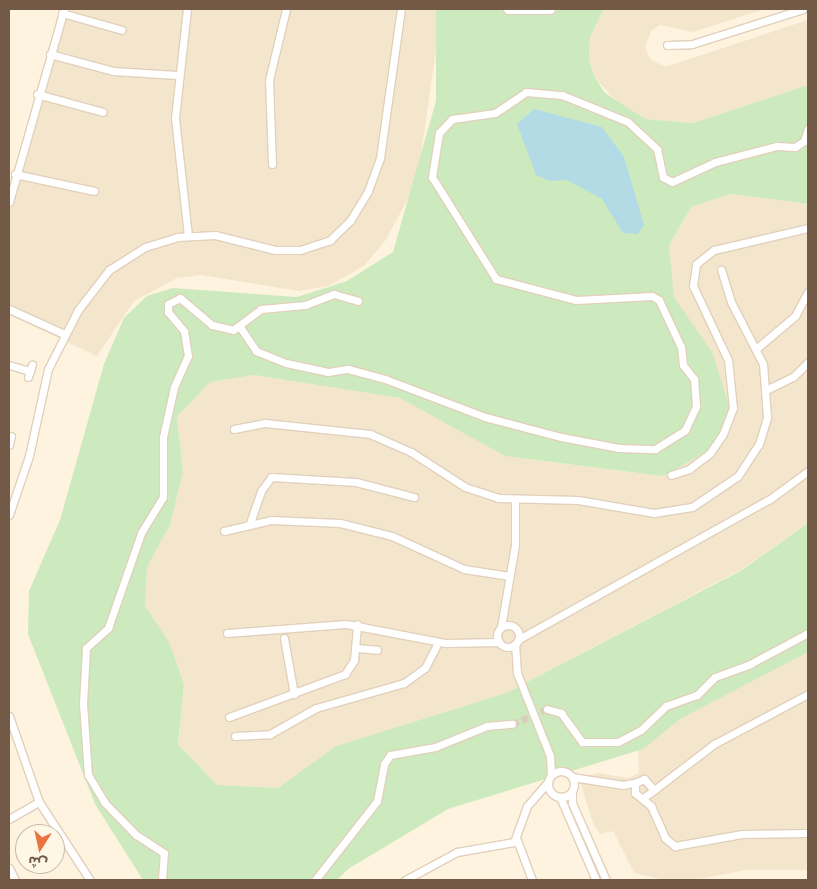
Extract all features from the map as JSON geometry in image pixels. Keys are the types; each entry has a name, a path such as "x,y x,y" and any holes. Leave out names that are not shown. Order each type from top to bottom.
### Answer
{"street":[{"path":"187,9 177,75 176,149 188,236"},
{"path":"272,164 268,80 286,9"},
{"path":"9,515 30,456 45,376 64,334 88,295 113,267 145,247 188,236 224,236 294,251 318,245 343,229 366,196 380,158 401,9"},
{"path":"508,9 550,9"},
{"path":"667,45 692,44 803,9"},
{"path":"9,202 37,94 63,11 122,30"},
{"path":"50,54 113,71 177,75"},
{"path":"240,327 256,351 286,363 328,372 348,370 385,380 485,418 561,437 619,448 655,449 685,430 696,406 694,379 682,365 681,347 659,300 652,296 576,300 496,279 432,177 439,133 452,119 495,114 526,92 562,95 628,122 657,149 664,177 672,182 715,162 750,157 777,146 795,147 804,141 808,129"},
{"path":"37,94 103,112"},
{"path":"15,174 94,191"},
{"path":"671,476 689,469 710,453 723,434 732,408 728,360 693,286 696,264 714,250 808,228"},
{"path":"234,429 265,423 370,434 411,452 465,488 515,500 578,500 654,513 700,503 732,482 750,461 765,426 768,389 757,348 731,302 721,270"},
{"path":"757,348 795,316 808,292"},
{"path":"162,880 166,860 162,850 140,838 112,810 86,770 86,652 110,625 141,533 163,497 163,437 174,387 188,356 184,331 168,312 168,304 180,298 212,325 228,330 240,327 261,309 305,305 334,294 358,300"},
{"path":"9,309 64,334"},
{"path":"768,389 793,377 808,362"},
{"path":"9,365 30,371"},
{"path":"506,646 517,641 533,627 592,602 770,499 808,471"},
{"path":"250,523 260,491 271,477 356,482 414,497"},
{"path":"499,642 500,630 505,614 515,500"},
{"path":"224,531 250,523 298,519 351,526 402,540 464,569 509,576"},
{"path":"505,614 514,626 517,641 514,661"},
{"path":"227,633 305,624 358,624 438,642 499,642 506,646 514,661 550,756 563,771 572,777 620,784 668,778"},
{"path":"229,717 345,674 356,648 358,624"},
{"path":"482,642 500,630 514,626 533,627"},
{"path":"547,710 561,713 582,742 618,742 641,730 666,706 697,695 716,676 750,664 808,633"},
{"path":"284,638 294,694"},
{"path":"235,736 270,734 316,708 404,683 425,668 438,642"},
{"path":"356,648 377,650"},
{"path":"620,784 635,793 649,795 668,778 714,744 808,694"},
{"path":"9,716 39,802 90,880"},
{"path":"315,880 377,801 384,764 390,755 435,747 487,726 512,724"},
{"path":"550,756 551,793"},
{"path":"532,880 517,840 522,816 550,778 563,771"},
{"path":"572,777 572,803 606,880"},
{"path":"560,797 589,779"},
{"path":"649,780 649,795 653,810 666,841 675,846 742,834 808,833"},
{"path":"635,793 636,782"},
{"path":"534,798 551,793 560,797 596,880"},
{"path":"9,819 39,802"},
{"path":"405,880 458,852 517,840"},
{"path":"9,868 16,880"}],"shaded area":[{"path":"60,9 442,9 417,182 385,241 364,266 328,286 299,291 201,275 177,278 134,301 97,356 9,315 9,189"},
{"path":"604,9 765,9 693,32 660,25 652,30 645,46 650,59 665,67 808,20 808,85 693,123 645,119 623,108 594,77 589,60 590,37"},
{"path":"730,194 808,204 808,523 742,569 506,693 336,746 278,788 217,785 178,744 184,685 145,606 147,567 170,525 183,472 177,417 210,382 254,375 401,398 505,456 663,476 712,352 673,297 669,245 691,207"},
{"path":"808,642 808,870 746,870 694,880 665,880 634,873 613,831 600,834 594,826 579,779 597,773 629,778 639,773 638,742"}],"green space":[{"path":"436,9 604,9 590,37 589,60 594,76 605,93 645,119 693,123 808,85 808,204 730,194 691,207 669,245 674,297 712,352 729,405 715,447 663,476 505,456 400,398 254,375 210,382 177,417 183,472 170,525 147,567 145,606 170,644 184,685 178,744 217,785 278,788 336,746 506,693 742,570 808,523 808,652 680,719 643,749 448,809 348,869 337,880 143,880 95,804 28,634 29,591 60,520 104,364 124,318 147,296 173,288 297,297 347,281 393,252 436,101"}],"water":[{"path":"534,109 602,127 624,157 644,225 638,234 623,233 602,199 567,180 550,181 536,175 517,124"}],"tunnel":[{"path":"512,724 547,709"}]}
